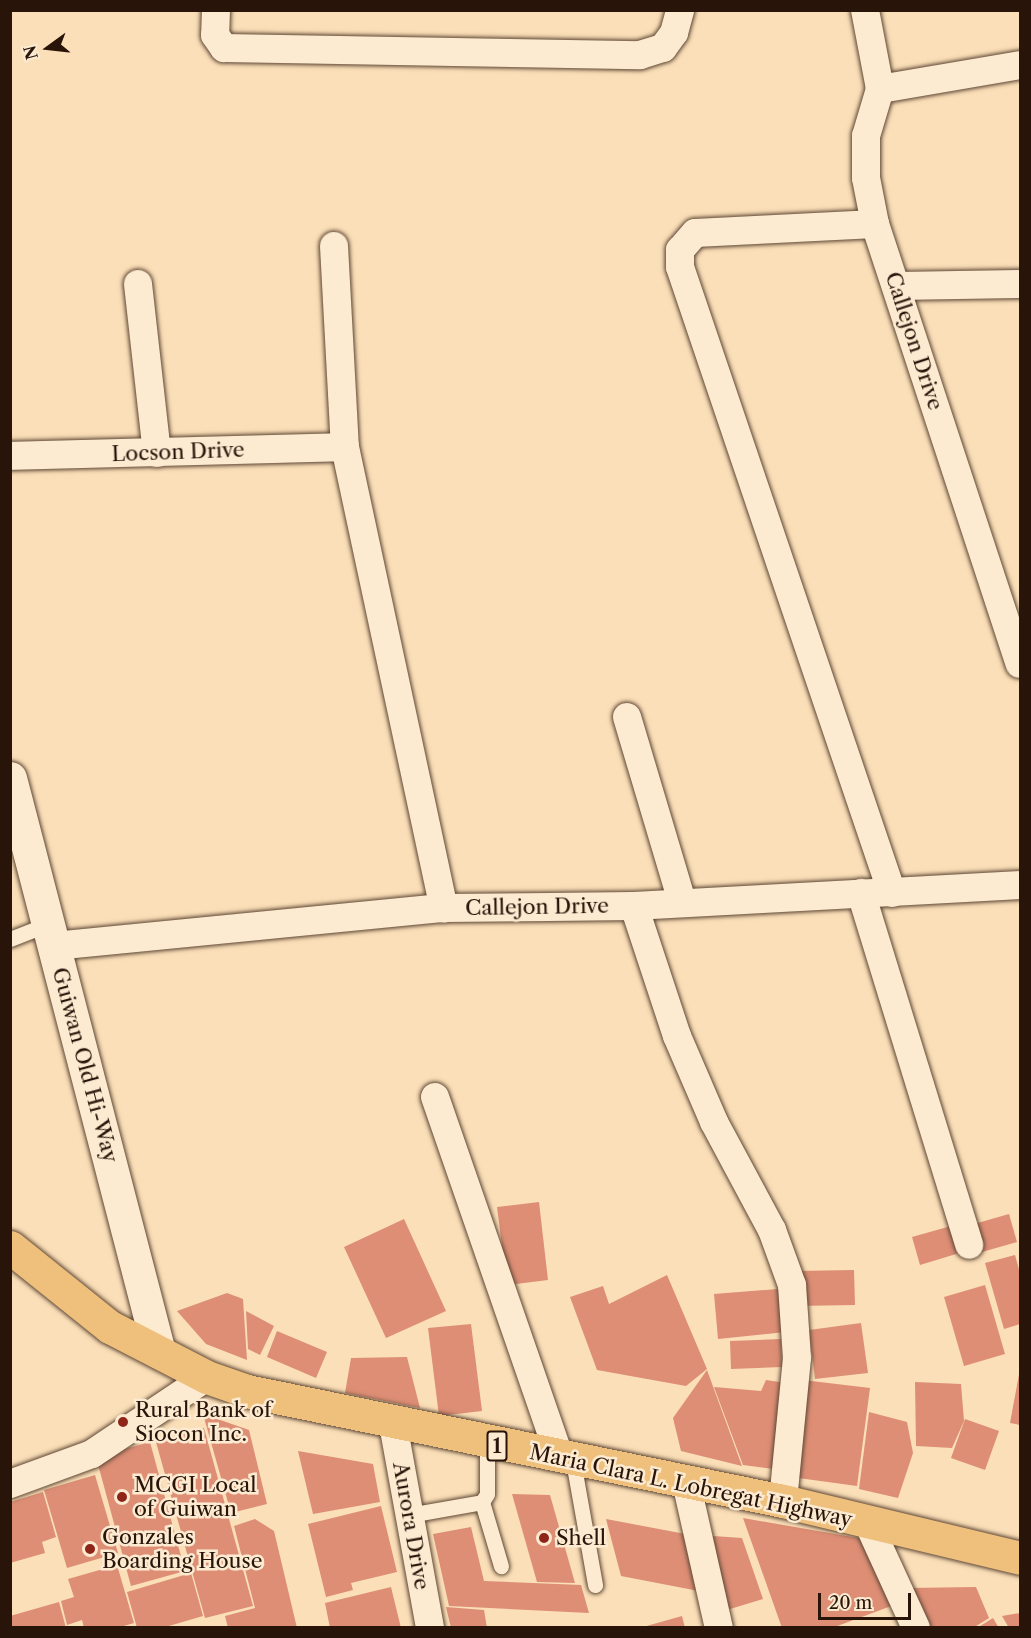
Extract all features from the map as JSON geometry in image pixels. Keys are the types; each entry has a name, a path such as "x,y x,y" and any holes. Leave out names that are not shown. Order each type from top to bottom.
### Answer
{"highway":[{"name":"Maria Clara L. Lobregat Highway","path":"10,1247 110,1327 207,1377 247,1391 488,1444 783,1502 1020,1558"}],"street":[{"path":"216,10 215,35 224,48 640,55 663,48 674,33 680,10"},
{"name":"Callejon Drive","path":"865,10 880,89 866,136 866,178 875,224 1020,664"},
{"path":"880,89 1020,65"},
{"path":"875,224 694,233 684,241 680,258 892,893"},
{"path":"334,246 345,447 444,908"},
{"path":"138,284 157,453"},
{"path":"896,286 1020,284"},
{"name":"Locson Drive","path":"10,456 345,447"},
{"path":"627,717 682,901"},
{"name":"Guiwan Old Hi-Way","path":"10,778 159,1352"},
{"name":"Callejon Drive","path":"51,935 444,908 634,906 682,901 892,893 1020,885"},
{"path":"861,893 969,1245"},
{"path":"634,906 681,1047 714,1122 772,1230 792,1285 797,1358 783,1502"},
{"path":"435,1097 566,1459"},
{"path":"10,1484 92,1454 207,1377"},
{"name":"Aurora Drive","path":"393,1424 430,1628"},
{"path":"686,1482 719,1628"},
{"path":"868,1523 916,1628"}],"lane":[{"path":"10,939 51,935"},
{"path":"409,1515 482,1502 487,1494 488,1444"},
{"path":"566,1459 595,1585"},
{"path":"482,1502 501,1566"}],"building":[{"path":"539,1202 548,1280 507,1285 497,1207"},
{"path":"1009,1214 1017,1242 982,1252 974,1224"},
{"path":"404,1219 446,1311 386,1338 344,1247"},
{"path":"958,1224 966,1251 920,1265 912,1237"},
{"path":"1015,1255 1020,1273 1020,1324 1004,1329 985,1263"},
{"path":"854,1270 855,1305 796,1306 795,1271"},
{"path":"667,1275 707,1369 686,1386 597,1370 570,1297 603,1286 609,1304"},
{"path":"985,1285 1005,1354 964,1366 944,1297"},
{"path":"791,1288 795,1331 718,1339 714,1294"},
{"path":"227,1293 243,1299 247,1360 206,1344 177,1311"},
{"path":"246,1311 274,1326 260,1355 248,1349"},
{"path":"861,1323 868,1373 815,1379 809,1330"},
{"path":"471,1324 482,1411 439,1416 428,1328"},
{"path":"277,1331 327,1352 316,1378 267,1357"},
{"path":"781,1339 782,1367 731,1369 730,1341"},
{"path":"407,1357 420,1408 345,1393 351,1358"},
{"path":"1020,1369 1020,1425 1010,1423"},
{"path":"707,1370 742,1466 681,1451 673,1418"},
{"path":"766,1380 786,1383 781,1470 743,1465 714,1387 761,1391"},
{"path":"803,1380 870,1388 857,1486 791,1477"},
{"path":"915,1382 961,1384 964,1421 952,1448 916,1446"},
{"path":"869,1412 907,1422 913,1453 898,1498 859,1489"},
{"path":"203,1414 249,1430 267,1504 231,1513"},
{"path":"965,1419 999,1431 985,1470 951,1458"},
{"path":"204,1428 253,1606 205,1618 156,1442"},
{"path":"150,1442 185,1571 131,1586 96,1457"},
{"path":"298,1451 373,1464 380,1502 313,1514"},
{"path":"95,1475 118,1553 67,1568 44,1490"},
{"path":"43,1492 56,1537 42,1542 45,1553 10,1563 10,1502"},
{"name":"Shell","path":"512,1494 550,1495 575,1583 537,1582"},
{"path":"381,1506 397,1572 351,1583 353,1590 326,1597 308,1524"},
{"path":"743,1518 870,1540 894,1605 832,1628 782,1628"},
{"path":"255,1519 274,1531 297,1628 228,1628 225,1616 255,1608 234,1526"},
{"path":"606,1519 696,1536 709,1593 621,1576"},
{"path":"471,1527 484,1581 581,1585 589,1613 449,1606 433,1534"},
{"path":"699,1535 742,1538 763,1599 717,1613"},
{"path":"117,1565 134,1623 117,1628 84,1628 82,1620 67,1625 61,1601 74,1597 68,1579"},
{"path":"191,1573 203,1616 162,1628 137,1628 127,1592"},
{"path":"391,1587 401,1628 330,1628 325,1603"},
{"path":"976,1587 989,1618 973,1628 928,1628 908,1588"},
{"path":"59,1602 66,1628 10,1628 10,1616"},
{"path":"446,1607 484,1610 487,1628 451,1628"},
{"path":"1020,1613 1020,1628 1009,1628 1002,1616"},
{"path":"682,1616 685,1628 643,1628 643,1627"},
{"path":"993,1618 999,1628 977,1628"}],"place":[{"name":"Rural Bank of Siocon Inc.","path":"123,1422"},
{"name":"MCGI Local of Guiwan","path":"122,1497"},
{"name":"Shell","path":"544,1538"},
{"name":"Gonzales Boarding House","path":"90,1549"}]}
